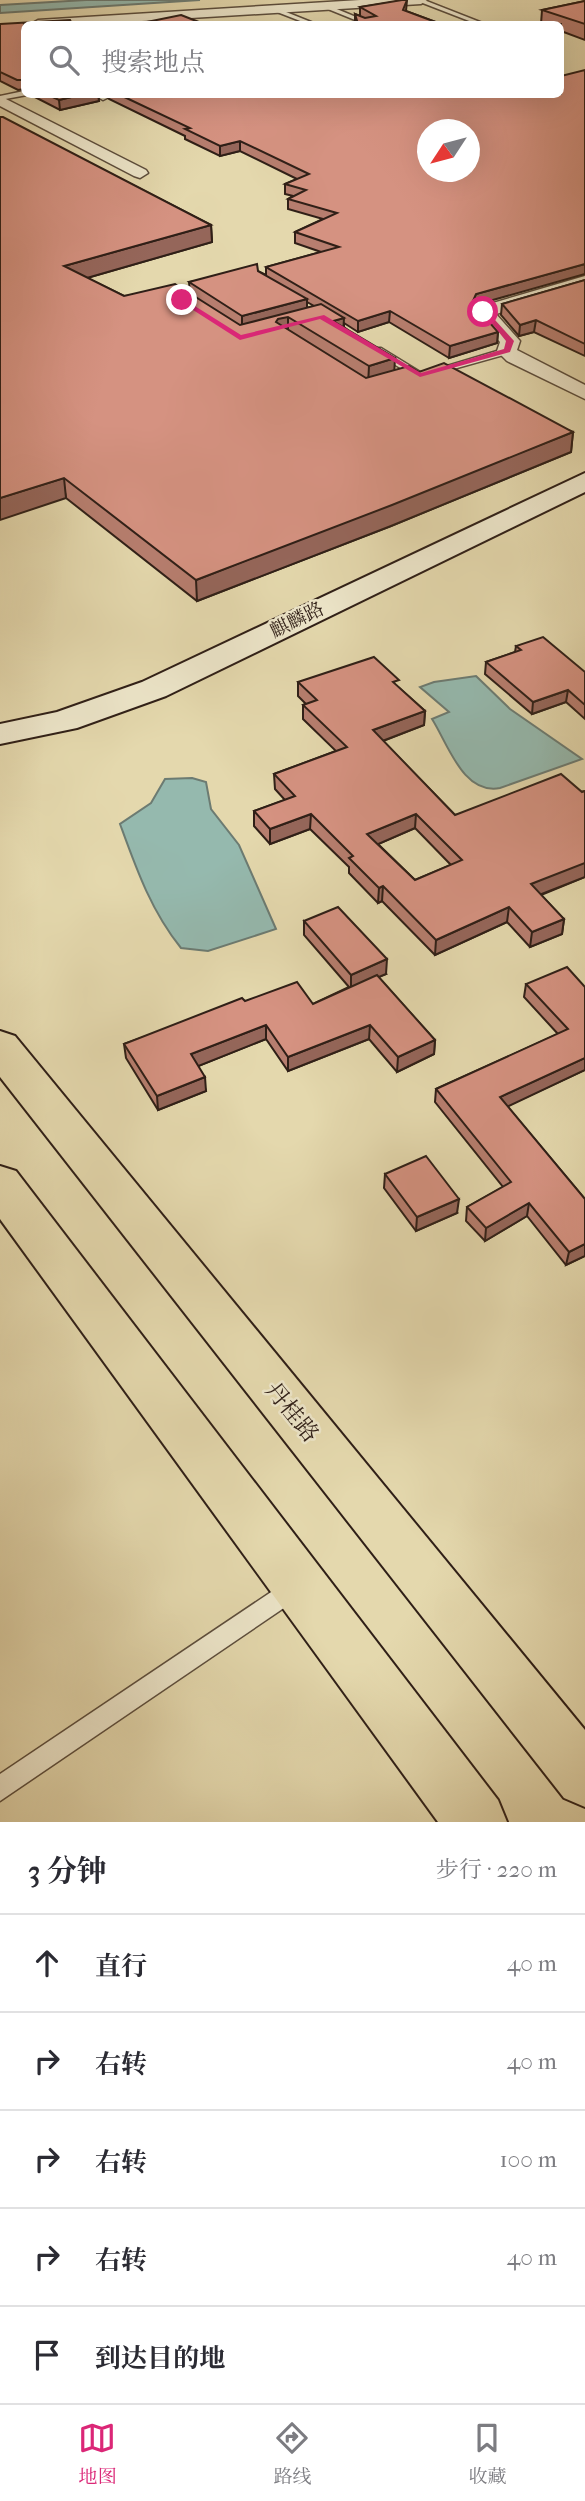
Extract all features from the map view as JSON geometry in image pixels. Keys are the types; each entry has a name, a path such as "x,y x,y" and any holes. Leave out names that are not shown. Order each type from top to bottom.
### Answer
{"main road":[{"name":"丹桂路","path":"0,1047 585,1777"},
{"path":"0,1184 477,1822"}],"street":[{"path":"85,21 420,0"},
{"path":"0,99 140,173"},
{"path":"585,282 483,312 510,341 507,351 585,393"},
{"name":"麒麟路","path":"0,734 65,721 153,689 585,481"}],"lane":[{"path":"420,0 474,21"},
{"path":"325,6 362,21"},
{"path":"274,9 305,21"},
{"path":"0,99 21,94"},
{"path":"365,343 415,377 507,351"},
{"path":"0,1789 299,1584"}],"water":[{"path":"86,0 200,0 0,13 0,5"},
{"path":"476,676 510,709 582,759 500,788 487,788 476,784 458,765 432,719 449,712 420,687 434,682"},
{"path":"192,778 206,782 211,809 239,845 276,929 208,951 181,948 170,934 145,889 120,824 151,803 165,779"}],"building":[{"path":"407,0 403,10 433,21 357,21 355,14 365,18 376,16 360,7"},
{"path":"585,1 585,24 542,10"},
{"path":"181,15 196,21 152,21"},
{"path":"21,23 21,80 0,72 0,24"},
{"path":"585,70 585,264 476,294 472,303 498,332 450,346 390,311 358,321 266,267 339,247 295,232 337,213 288,199 306,190 285,184 309,174 240,141 220,146 185,129 190,128 126,98 564,98 564,75"},
{"path":"0,117 211,225 64,266 124,296 175,284 240,325 321,304 344,318 333,321 395,358 369,366 288,317 276,322 366,378 409,366 419,372 444,363 573,432 196,580 64,478 0,498"},
{"path":"257,264 258,271 307,299 242,316 189,282"},
{"path":"585,280 585,344 536,320 520,325 502,304"},
{"path":"543,637 585,672 585,705 568,690 533,702 486,662 521,650 516,646"},
{"path":"374,657 399,680 393,682 425,711 373,730 455,815 561,774 582,792 585,791 585,863 531,884 564,919 532,932 509,907 436,940 383,886 379,888 349,858 353,856 311,814 270,829 254,811 295,796 274,774 347,747 303,705 317,700 298,682","holes":["416,814 462,860 415,880 367,834"]},
{"path":"338,907 387,959 351,975 304,921"},
{"path":"567,967 585,987 585,1058 500,1097 585,1199 585,1244 569,1252 529,1203 486,1228 467,1207 511,1182 436,1089 568,1029 526,984"},
{"path":"377,975 435,1040 398,1057 370,1025 288,1057 266,1025 191,1054 205,1077 157,1096 124,1044 242,998 245,1001 297,982 313,1004"},
{"path":"426,1156 459,1199 417,1217 385,1174"}],"route":[{"path":"182,300 240,338 321,317 420,375 484,355 507,351 510,341 483,312"}]}
